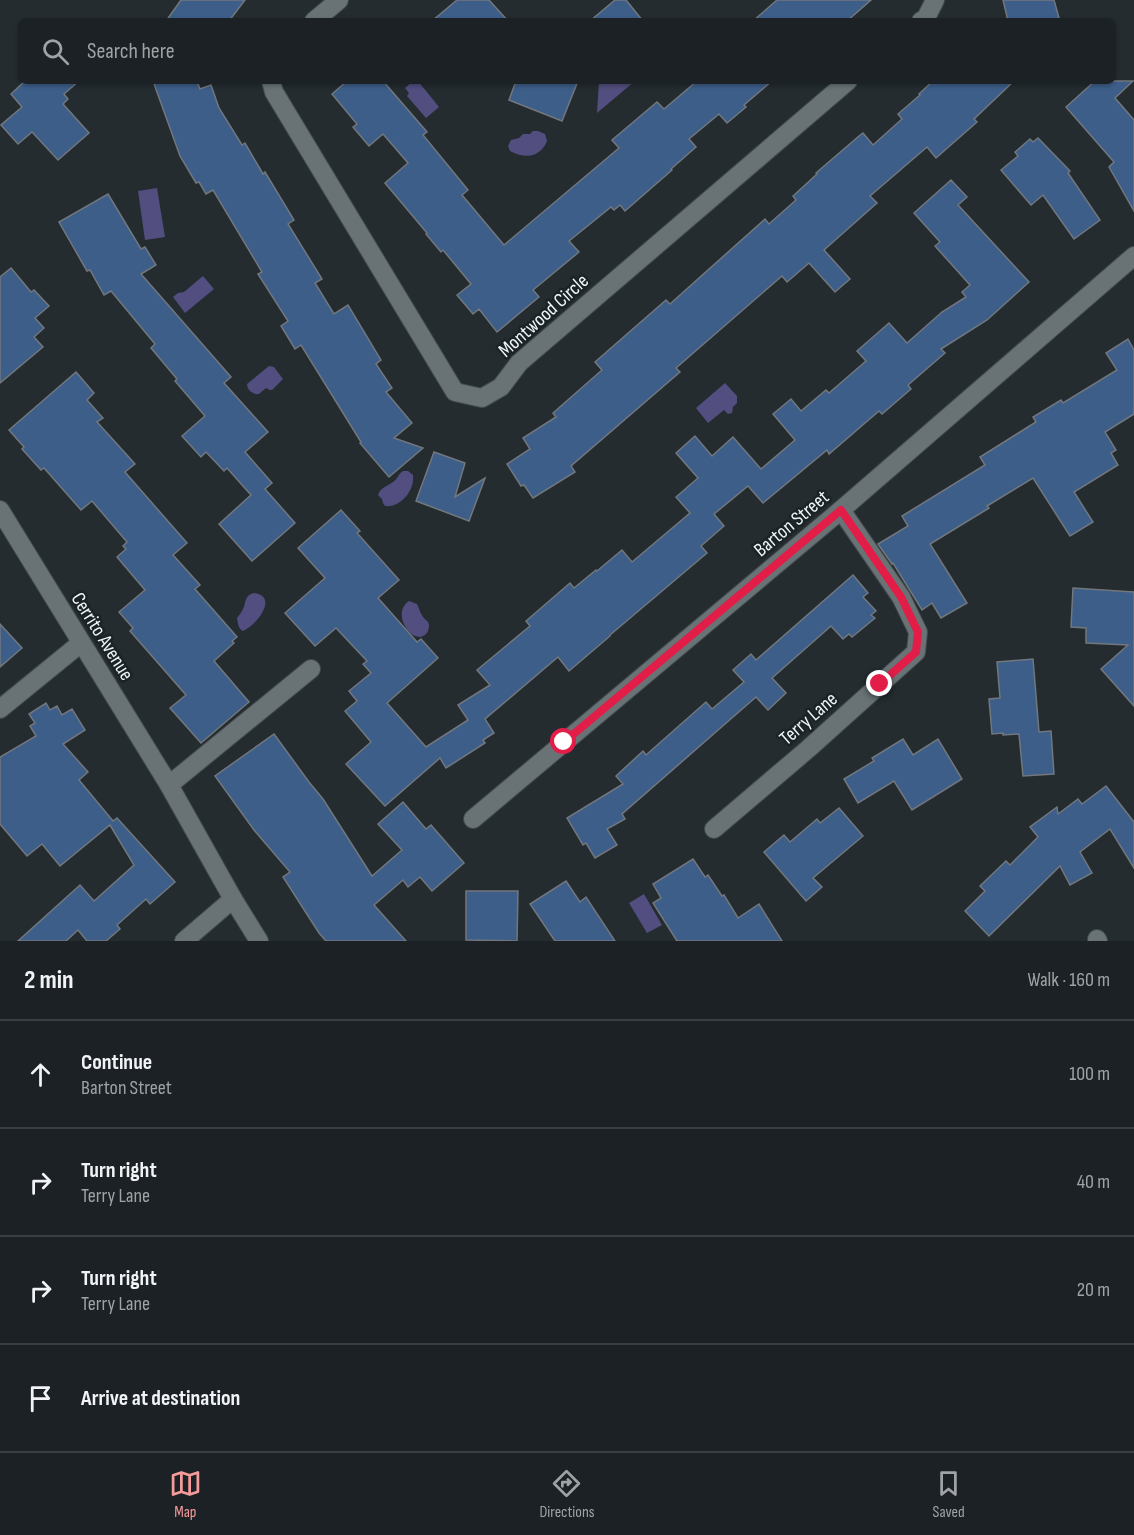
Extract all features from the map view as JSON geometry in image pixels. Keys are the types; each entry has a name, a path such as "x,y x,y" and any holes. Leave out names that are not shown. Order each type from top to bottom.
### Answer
{"street":[{"path":"318,18 339,0"},
{"path":"926,18 935,0"},
{"name":"Montwood Circle","path":"272,84 274,92 455,392 482,398 501,387 519,363 844,84"},
{"name":"Barton Street","path":"473,819 841,510 1134,256"},
{"name":"Cerrito Avenue","path":"0,510 169,785 259,941"},
{"name":"Terry Lane","path":"714,830 916,652 918,632 901,597 841,510"},
{"path":"0,709 81,643"},
{"path":"169,785 311,669"},
{"path":"184,941 233,899"}],"shaded area":[{"path":"410,84 420,84 439,107 426,118 407,96 409,93 405,88"},
{"path":"599,84 631,84 597,113"},
{"path":"533,131 545,134 547,141 540,151 526,156 510,151 508,146 511,140"},
{"path":"157,188 165,237 145,240 138,191"},
{"path":"203,276 214,289 185,313 173,297 184,292"},
{"path":"269,366 274,367 283,379 272,390 266,388 259,394 253,393 247,384"},
{"path":"725,383 737,396 737,403 732,413 728,414 724,410 708,423 696,408"},
{"path":"403,471 408,471 413,475 409,492 396,504 385,506 378,495 379,492 395,481"},
{"path":"254,593 265,599 265,605 254,623 243,631 239,627 237,618 247,598"},
{"path":"409,601 417,604 429,623 426,634 421,637 410,632 403,620 404,606"},
{"path":"644,894 662,925 647,933 629,903"}],"building":[{"path":"181,0 245,0 231,18 168,18"},
{"path":"457,0 489,0 505,18 436,18"},
{"path":"615,0 626,0 641,18 594,18"},
{"path":"777,0 871,0 850,18 756,18"},
{"path":"1003,0 1054,0 1059,18 1007,18"},
{"path":"1133,81 1115,98 1134,120 1134,211 1109,167 1114,162 1066,107 1092,84"},
{"path":"22,84 76,84 64,94 68,99 63,104 89,133 58,160 32,132 18,144 1,125 22,107 11,94"},
{"path":"154,84 198,84 200,89 211,85 219,108 242,145 245,143 263,174 265,172 294,220 288,224 322,279 315,283 334,314 348,305 381,360 376,364 392,388 386,392 412,423 394,438 423,448 389,477 360,443 301,345 295,349 281,326 288,321 258,274 262,272 213,190 206,194 199,182 196,183 180,156"},
{"path":"344,84 386,84 427,132 423,135 468,190 462,195 504,245 619,148 612,140 657,102 664,109 693,84 768,84 727,123 719,114 689,139 696,147 625,211 620,205 614,210 611,207 569,241 579,252 533,290 539,297 497,332 479,309 473,314 457,295 471,284 443,250 441,252 385,183 408,163 383,134 369,146 353,127 357,124 332,94"},
{"path":"515,84 577,84 562,121 509,100"},
{"path":"930,84 1011,84 974,119 977,122 936,158 927,147 870,196 877,203 824,250 850,279 835,292 809,263 787,282 782,276 676,368 680,372 571,466 575,472 533,498 524,485 521,486 507,464 530,449 523,438 556,417 553,413 602,370 595,362 666,300 670,304 765,219 769,224 796,200 793,196 816,173 859,136 863,133 873,145 902,119 898,114"},
{"path":"1038,138 1070,171 1068,173 1100,220 1074,239 1043,195 1031,205 1001,170 1018,156 1015,152 1030,139 1033,142"},
{"path":"951,180 967,197 958,205 1029,282 987,320 941,349 945,353 908,385 911,389 882,414 879,411 829,454 827,450 763,503 748,486 714,514 724,526 701,546 707,553 569,671 558,657 485,719 494,733 483,740 485,743 446,768 440,758 385,806 346,764 371,742 345,711 357,701 349,691 371,673 363,664 367,661 336,628 315,646 285,613 325,578 298,548 341,510 360,531 357,533 399,580 378,598 417,642 421,639 438,658 387,703 426,747 468,720 458,705 490,685 477,670 530,626 526,621 570,583 574,588 622,550 632,562 690,513 676,497 698,478 676,453 695,436 712,456 733,437 761,469 795,440 773,414 791,399 801,411 826,390 829,393 866,361 857,351 889,323 907,343 942,312 966,297 962,292 970,285 935,246 940,242 914,213"},
{"path":"108,194 141,249 145,247 156,265 141,274 231,377 224,383 268,432 245,452 272,483 265,489 295,523 252,561 219,524 251,495 227,468 224,471 206,452 201,457 182,436 205,416 151,348 155,344 111,291 104,295 90,270 87,271 59,222"},
{"path":"11,268 31,292 34,290 49,306 35,318 44,328 34,337 43,347 0,383 0,277"},
{"path":"1128,339 1134,350 1134,414 1105,432 1116,450 1111,453 1118,465 1074,492 1093,522 1070,536 1033,478 930,544 967,603 941,618 932,603 922,610 893,563 878,544 908,526 902,516 985,465 980,457 1036,422 1033,417 1061,400 1063,403 1117,370 1106,353"},
{"path":"76,372 94,393 87,400 103,418 97,422 135,464 125,472 187,543 173,555 200,585 195,589 237,637 232,641 234,643 214,661 249,702 201,743 170,708 186,695 130,631 133,628 119,612 145,590 117,557 126,549 123,546 127,542 92,501 81,510 44,468 41,470 22,449 24,447 9,430"},
{"path":"434,452 465,463 455,497 485,478 469,521 416,501"},
{"path":"853,575 868,593 863,597 876,611 871,615 875,618 852,637 849,634 843,639 831,626 772,678 786,693 768,710 756,697 622,814 625,819 607,829 617,845 595,858 586,843 583,845 567,818 623,784 616,776 643,751 646,755 706,702 712,709 744,682 733,670 751,654 756,660"},
{"path":"1073,588 1134,592 1134,706 1101,669 1128,645 1086,643 1086,628 1071,627"},
{"path":"0,624 22,648 0,667"},
{"path":"1033,659 1039,732 1051,731 1054,774 1023,776 1019,734 992,734 989,699 1000,698 997,662"},
{"path":"46,703 50,710 57,706 62,715 72,709 85,730 63,744 88,772 79,780 113,821 117,818 175,882 150,904 146,899 117,925 120,929 106,941 87,941 78,930 66,941 18,941 80,885 94,901 134,865 110,825 60,866 42,844 27,856 0,824 0,757 36,736 30,726 35,723 29,714"},
{"path":"274,734 323,799 372,876 402,850 378,824 403,802 426,829 431,825 464,863 432,891 420,877 408,887 403,880 374,905 406,941 326,941 283,877 290,872 254,830 215,776"},
{"path":"903,739 913,755 938,739 962,779 912,810 894,781 858,803 844,779 874,761 872,758"},
{"path":"1106,786 1134,822 1134,868 1110,829 1080,852 1092,873 1070,885 1060,866 989,936 965,911 985,891 980,886 1006,861 1010,865 1038,837 1030,827 1057,807 1058,814 1078,799 1082,804"},
{"path":"839,808 863,836 813,878 822,887 806,901 764,852 784,835 790,842 817,819 820,823"},
{"path":"693,859 705,877 708,875 722,896 724,895 738,918 759,904 782,941 677,941 653,903 661,898 653,884"},
{"path":"566,881 580,902 586,897 615,941 555,941 530,904"},
{"path":"466,891 518,891 517,941 466,940"}],"route":[{"path":"564,742 841,510 901,597 918,632 916,652 880,684"}]}
